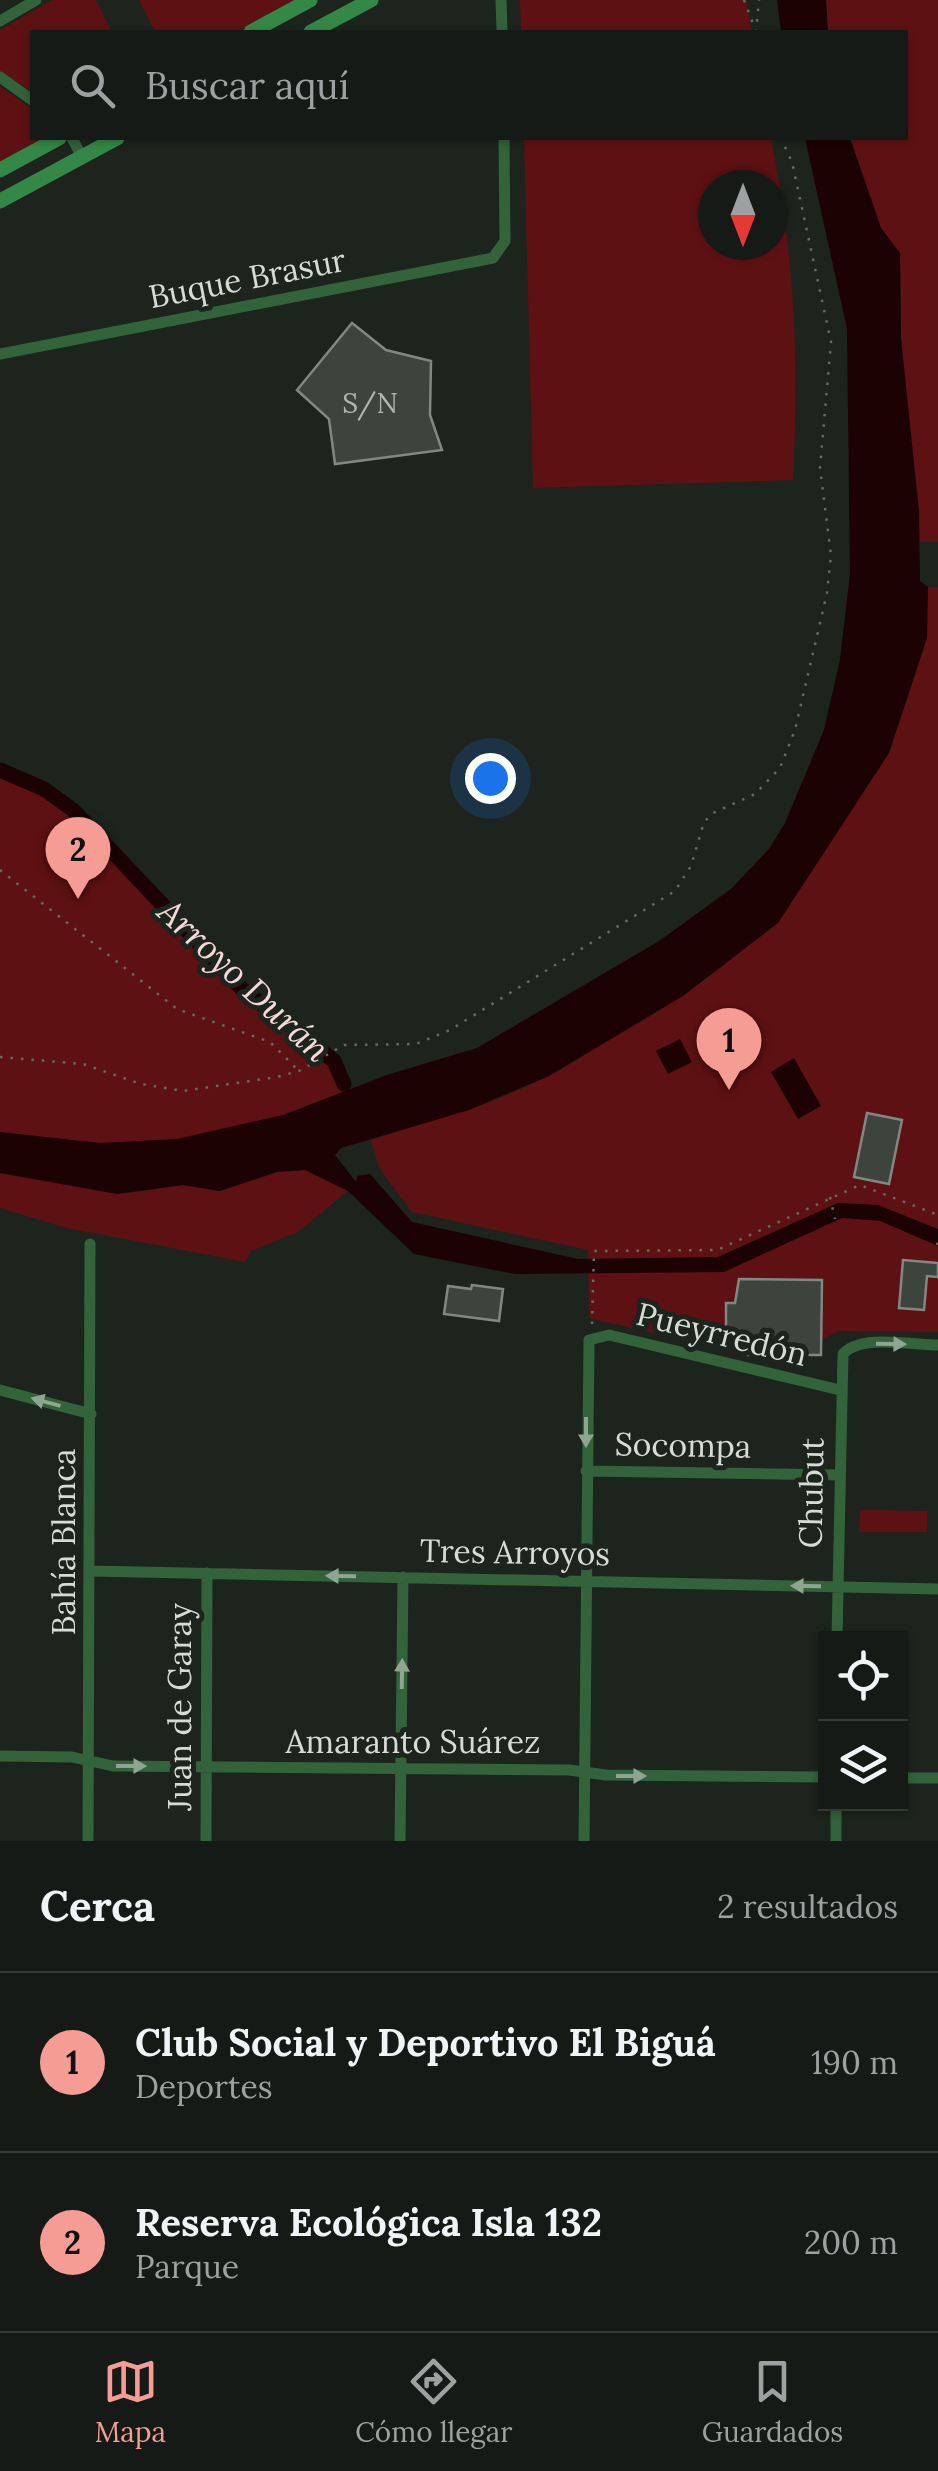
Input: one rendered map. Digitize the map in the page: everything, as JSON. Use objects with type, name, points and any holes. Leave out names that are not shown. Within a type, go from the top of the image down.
[{"type":"main road","points":[[255,30],[310,0]]},
{"type":"main road","points":[[315,30],[370,0]]},
{"type":"main road","points":[[0,170],[55,140]]},
{"type":"main road","points":[[0,201],[113,140]]},
{"type":"street","points":[[0,21],[36,0]]},
{"type":"street","points":[[501,0],[502,30]]},
{"type":"street","points":[[0,78],[30,99]]},
{"type":"street","points":[[73,140],[82,156]]},
{"type":"street","name":"Buque Brasur","points":[[0,354],[488,260],[501,252],[506,236],[504,140]]},
{"type":"street","name":"Bahía Blanca","points":[[88,1841],[90,1244]]},
{"type":"street","name":"Pueyrredón","points":[[592,1336],[609,1335],[840,1390]]},
{"type":"street","points":[[584,1841],[587,1345],[592,1336]]},
{"type":"street","name":"Pueyrredón","points":[[846,1350],[865,1344],[938,1345]]},
{"type":"street","name":"Chubut","points":[[837,1631],[840,1360],[846,1350]]},
{"type":"street","points":[[0,1390],[91,1414]]},
{"type":"street","name":"Socompa","points":[[586,1471],[839,1475]]},
{"type":"street","name":"Tres Arroyos","points":[[90,1571],[938,1589]]},
{"type":"street","name":"Juan de Garay","points":[[206,1841],[207,1573]]},
{"type":"street","points":[[400,1841],[402,1578]]},
{"type":"street","name":"Amaranto Suárez","points":[[0,1756],[113,1766],[818,1777]]},
{"type":"street","points":[[908,1778],[938,1778]]},
{"type":"street","points":[[836,1811],[836,1841]]},
{"type":"path","points":[[744,0],[746,14],[756,30]]},
{"type":"path","points":[[756,30],[759,0]]},
{"type":"path","points":[[0,1057],[82,1064],[141,1084],[184,1091],[298,1071],[336,1047],[403,1045],[437,1036],[644,912],[684,880],[698,834],[713,812],[756,794],[780,768],[795,730],[830,573],[820,468],[832,366],[828,322],[792,162],[782,140]]},
{"type":"path","points":[[0,870],[177,1009],[261,1038],[287,1056],[298,1071]]},
{"type":"path","points":[[592,1336],[594,1252],[717,1250],[852,1187],[868,1186],[938,1215]]},
{"type":"path","points":[[830,1198],[835,1219]]},
{"type":"shaded area","points":[[52,0],[96,0],[111,30],[30,30],[30,91],[0,71],[0,30]]},
{"type":"shaded area","points":[[139,0],[296,0],[241,30],[154,30]]},
{"type":"shaded area","points":[[520,0],[746,0],[752,30],[521,30]]},
{"type":"shaded area","points":[[777,0],[826,0],[828,30],[781,30]]},
{"type":"shaded area","points":[[826,0],[938,0],[938,542],[920,542],[901,338],[900,253],[881,228],[851,140],[908,140],[908,30],[828,30]]},
{"type":"shaded area","points":[[0,86],[30,108],[30,140],[44,140],[0,163]]},
{"type":"shaded area","points":[[524,140],[771,140],[776,170],[698,170],[698,260],[788,260],[788,257],[795,391],[793,480],[533,488]]},
{"type":"shaded area","points":[[805,140],[851,140],[881,228],[900,253],[901,338],[919,511],[920,581],[928,587],[927,638],[889,753],[778,923],[683,996],[549,1076],[469,1110],[341,1148],[335,1155],[356,1182],[357,1176],[370,1174],[412,1222],[578,1259],[718,1257],[838,1203],[878,1205],[938,1229],[938,1246],[880,1221],[842,1218],[724,1272],[515,1274],[414,1254],[348,1191],[305,1170],[277,1172],[220,1191],[183,1185],[117,1194],[0,1173],[0,1132],[100,1143],[177,1139],[283,1115],[387,1075],[477,1048],[659,941],[731,889],[769,849],[785,823],[824,730],[840,659],[850,574],[847,329]]},
{"type":"shaded area","points":[[928,587],[938,587],[938,1332],[838,1331],[821,1341],[821,1355],[748,1355],[589,1318],[588,1250],[412,1212],[379,1168],[371,1140],[491,1102],[549,1076],[682,996],[778,923],[889,753],[927,638]]},
{"type":"shaded area","points":[[0,770],[44,789],[73,810],[241,988],[334,1061],[344,1092],[262,1122],[175,1139],[86,1143],[0,1132]]},
{"type":"shaded area","points":[[680,1039],[692,1062],[668,1074],[656,1051]]},
{"type":"shaded area","points":[[794,1058],[821,1106],[798,1119],[771,1072]]},
{"type":"shaded area","points":[[305,1170],[348,1191],[298,1232],[251,1251],[245,1262],[67,1228],[0,1208],[0,1173],[129,1193],[183,1185],[220,1191],[278,1172]]},
{"type":"shaded area","points":[[860,1510],[927,1511],[927,1532],[859,1532]]},
{"type":"building","points":[[352,323],[386,350],[431,361],[430,415],[442,450],[335,464],[329,419],[297,390]]},
{"type":"building","points":[[867,1113],[902,1120],[889,1184],[854,1177]]},
{"type":"building","points":[[903,1260],[938,1263],[938,1277],[927,1276],[924,1310],[899,1308]]},
{"type":"building","points":[[739,1279],[822,1280],[821,1355],[748,1355],[748,1333],[726,1333],[726,1303],[735,1303]]},
{"type":"building","points":[[472,1285],[503,1289],[499,1321],[444,1314],[448,1286],[471,1289]]},
{"type":"waterway","name":"Arroyo Durán","points":[[0,770],[44,789],[73,810],[241,988],[334,1061],[344,1084]]},
{"type":"place","name":"Reserva Ecológica Isla 132","points":[[78,899]]},
{"type":"place","name":"Club Social y Deportivo El Biguá","points":[[729,1090]]}]
